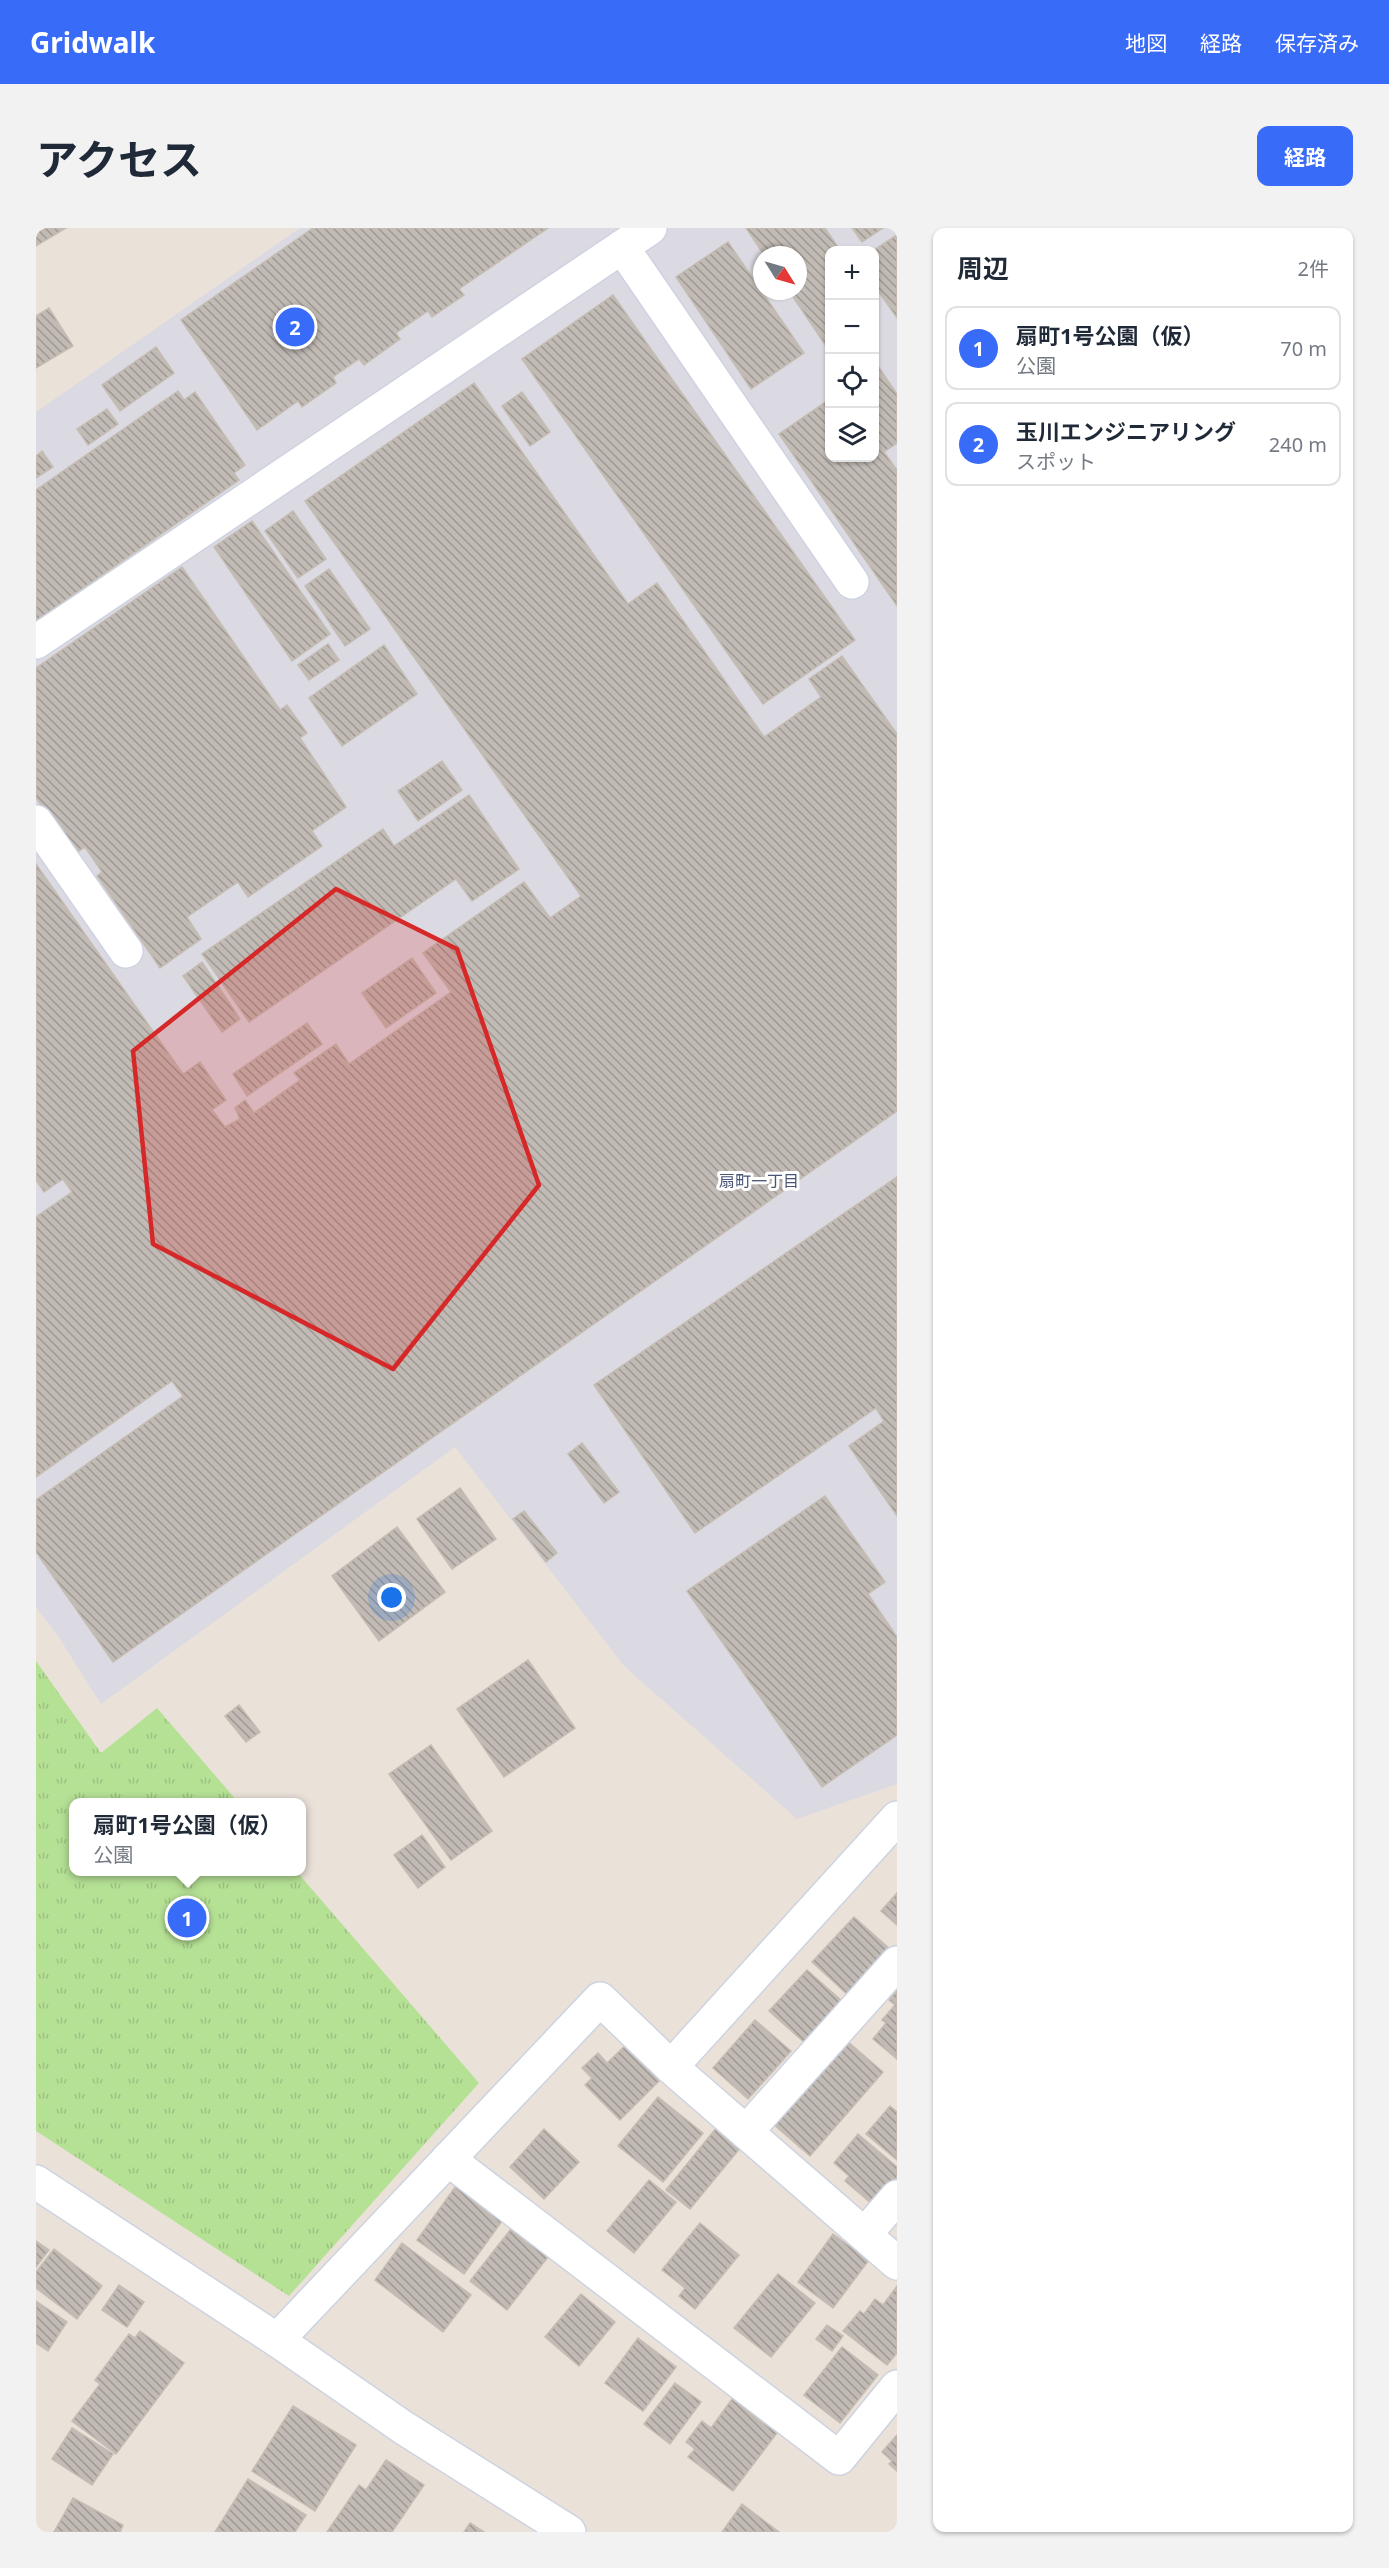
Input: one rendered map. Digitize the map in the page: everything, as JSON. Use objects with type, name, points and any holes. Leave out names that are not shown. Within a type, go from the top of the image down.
[{"type":"street","points":[[36,642],[650,228]]},
{"type":"street","points":[[622,247],[852,582]]},
{"type":"street","points":[[36,822],[126,951]]},
{"type":"street","points":[[671,2067],[897,1818]]},
{"type":"street","points":[[746,2132],[897,1963]]},
{"type":"street","points":[[277,2340],[600,1999],[671,2067],[897,2263]]},
{"type":"street","points":[[448,2159],[839,2458],[897,2387]]},
{"type":"street","points":[[36,2182],[277,2340],[404,2428],[564,2531]]},
{"type":"street","points":[[865,2234],[897,2197]]},
{"type":"highlighted area","points":[[336,889],[457,949],[539,1185],[393,1369],[153,1244],[133,1051]]},
{"type":"shaded area","points":[[300,228],[897,228],[897,1784],[797,1819],[624,1666],[455,1447],[101,1704],[60,1639],[36,1607],[36,412]]},
{"type":"green space","points":[[36,1661],[101,1753],[157,1708],[235,1798],[69,1798],[69,1876],[300,1876],[479,2083],[289,2296],[36,2131]]},
{"type":"building","points":[[36,228],[66,228],[36,246]]},
{"type":"building","points":[[313,228],[548,228],[459,289],[464,295],[432,317],[428,311],[396,333],[400,339],[364,365],[359,359],[333,377],[336,383],[302,407],[298,401],[257,430],[181,320]]},
{"type":"building","points":[[746,228],[825,228],[837,246],[825,246],[825,345],[795,300],[807,300],[807,246],[758,246]]},
{"type":"building","points":[[852,228],[883,228],[862,242]]},
{"type":"building","points":[[897,235],[897,318],[879,292],[879,247]]},
{"type":"building","points":[[728,242],[753,279],[753,300],[768,300],[804,353],[751,389],[676,277]]},
{"type":"building","points":[[613,295],[855,640],[763,704],[522,359]]},
{"type":"building","points":[[49,308],[73,346],[36,368],[36,316]]},
{"type":"building","points":[[156,347],[174,373],[120,411],[102,385]]},
{"type":"building","points":[[879,367],[897,394],[897,443],[884,452],[897,470],[897,606],[779,434],[825,402],[825,462],[879,462]]},
{"type":"building","points":[[474,383],[628,604],[657,583],[764,737],[821,697],[809,679],[842,656],[897,734],[897,1111],[113,1662],[36,1552],[36,1500],[183,1396],[172,1381],[36,1477],[36,1217],[72,1192],[63,1179],[44,1192],[36,1180],[36,864],[183,1074],[200,1062],[226,1100],[212,1110],[225,1127],[240,1119],[235,1108],[245,1100],[254,1113],[300,1080],[294,1073],[336,1044],[349,1064],[451,992],[423,953],[524,882],[550,918],[581,896],[305,501]]},
{"type":"building","points":[[178,391],[184,400],[195,392],[245,465],[234,473],[239,480],[36,621],[36,490]]},
{"type":"building","points":[[522,392],[550,432],[530,446],[502,406]]},
{"type":"building","points":[[107,409],[118,424],[88,445],[77,429]]},
{"type":"building","points":[[42,451],[53,467],[36,478],[36,456]]},
{"type":"building","points":[[293,511],[326,559],[298,578],[265,531]]},
{"type":"building","points":[[252,521],[330,634],[292,661],[214,547]]},
{"type":"building","points":[[182,567],[280,710],[287,705],[307,733],[300,738],[346,807],[312,831],[322,846],[248,897],[238,882],[187,917],[201,939],[160,968],[97,876],[102,872],[85,847],[74,854],[36,798],[36,668]]},
{"type":"building","points":[[329,569],[370,629],[345,646],[305,586]]},
{"type":"building","points":[[328,644],[339,660],[309,680],[298,665]]},
{"type":"building","points":[[384,645],[417,694],[342,746],[309,698]]},
{"type":"building","points":[[442,761],[462,790],[418,821],[398,791]]},
{"type":"building","points":[[469,795],[519,869],[472,901],[456,879],[249,1022],[202,954],[383,829],[394,846]]},
{"type":"building","points":[[412,958],[436,993],[386,1028],[362,993]]},
{"type":"building","points":[[202,962],[240,1019],[222,1032],[183,976]]},
{"type":"building","points":[[307,1023],[322,1044],[247,1096],[233,1074]]},
{"type":"building","points":[[897,1177],[897,1516],[849,1446],[884,1421],[876,1408],[695,1533],[594,1385]]},
{"type":"building","points":[[582,1443],[619,1492],[604,1503],[568,1454]]},
{"type":"building","points":[[460,1488],[496,1539],[452,1569],[417,1519]]},
{"type":"building","points":[[825,1496],[885,1582],[868,1594],[897,1637],[897,1735],[822,1787],[687,1591]]},
{"type":"building","points":[[524,1511],[557,1553],[546,1562],[513,1519]]},
{"type":"building","points":[[397,1527],[445,1592],[379,1641],[332,1576]]},
{"type":"building","points":[[528,1660],[575,1728],[504,1777],[457,1709]]},
{"type":"building","points":[[239,1705],[260,1732],[246,1742],[225,1716]]},
{"type":"building","points":[[431,1745],[492,1831],[451,1860],[389,1774]]},
{"type":"building","points":[[422,1835],[445,1867],[418,1888],[394,1855]]},
{"type":"building","points":[[897,1893],[897,1925],[881,1911]]},
{"type":"building","points":[[854,1917],[891,1950],[849,1996],[812,1962]]},
{"type":"building","points":[[807,1970],[842,2001],[805,2043],[769,2011]]},
{"type":"building","points":[[897,1990],[897,2059],[873,2039],[886,2023],[882,2020],[895,2005],[889,2000]]},
{"type":"building","points":[[755,2020],[791,2051],[748,2099],[713,2068]]},
{"type":"building","points":[[846,2040],[883,2072],[810,2156],[773,2124]]},
{"type":"building","points":[[627,2044],[661,2079],[620,2120],[585,2085],[592,2078],[582,2068],[598,2053],[607,2063]]},
{"type":"building","points":[[658,2097],[703,2133],[663,2182],[618,2146]]},
{"type":"building","points":[[890,2106],[897,2112],[897,2160],[866,2134]]},
{"type":"building","points":[[717,2127],[741,2147],[690,2209],[666,2190]]},
{"type":"building","points":[[544,2129],[579,2162],[544,2199],[510,2167]]},
{"type":"building","points":[[858,2134],[897,2167],[897,2177],[873,2205],[845,2181],[849,2176],[834,2163]]},
{"type":"building","points":[[649,2180],[676,2202],[634,2253],[607,2231]]},
{"type":"building","points":[[458,2183],[505,2217],[464,2274],[417,2240]]},
{"type":"building","points":[[700,2223],[739,2255],[695,2309],[679,2296],[685,2288],[662,2270]]},
{"type":"building","points":[[511,2229],[548,2257],[507,2310],[470,2281]]},
{"type":"building","points":[[833,2234],[869,2260],[833,2308],[798,2282]]},
{"type":"building","points":[[36,2241],[49,2250],[36,2267]]},
{"type":"building","points":[[402,2243],[471,2295],[443,2332],[375,2280]]},
{"type":"building","points":[[54,2249],[102,2286],[77,2319],[36,2288],[36,2272]]},
{"type":"building","points":[[778,2274],[815,2303],[771,2357],[734,2328]]},
{"type":"building","points":[[119,2285],[144,2302],[127,2327],[102,2310]]},
{"type":"building","points":[[897,2286],[897,2353],[887,2365],[843,2331],[860,2311],[864,2314],[875,2299],[883,2305]]},
{"type":"building","points":[[581,2294],[615,2322],[579,2366],[545,2337]]},
{"type":"building","points":[[36,2301],[67,2322],[48,2351],[36,2343]]},
{"type":"building","points":[[827,2325],[843,2336],[832,2351],[816,2339]]},
{"type":"building","points":[[140,2331],[184,2363],[116,2454],[72,2421],[100,2384],[95,2380],[129,2334],[135,2338]]},
{"type":"building","points":[[638,2338],[676,2367],[643,2411],[605,2383]]},
{"type":"building","points":[[842,2347],[878,2375],[840,2423],[804,2395]]},
{"type":"building","points":[[675,2383],[701,2402],[670,2444],[644,2424]]},
{"type":"building","points":[[732,2399],[777,2433],[733,2491],[688,2457],[695,2449],[686,2442],[702,2421],[711,2428]]},
{"type":"building","points":[[293,2406],[356,2445],[315,2511],[252,2471]]},
{"type":"building","points":[[72,2428],[113,2454],[92,2485],[52,2459]]},
{"type":"building","points":[[897,2435],[897,2471],[889,2464],[892,2461],[882,2452]]},
{"type":"building","points":[[386,2460],[424,2485],[392,2532],[327,2532],[359,2485],[366,2490]]},
{"type":"building","points":[[248,2479],[306,2515],[295,2532],[215,2532]]},
{"type":"building","points":[[73,2498],[123,2525],[120,2532],[54,2532]]},
{"type":"building","points":[[742,2504],[779,2532],[722,2532]]},
{"type":"building","points":[[470,2523],[484,2532],[464,2532]]},
{"type":"place","name":"玉川エンジニアリング","points":[[295,327]]},
{"type":"place","name":"扇町1号公園（仮）","points":[[187,1918]]},
{"type":"district","name":"扇町一丁目","points":[[759,1181]]}]
